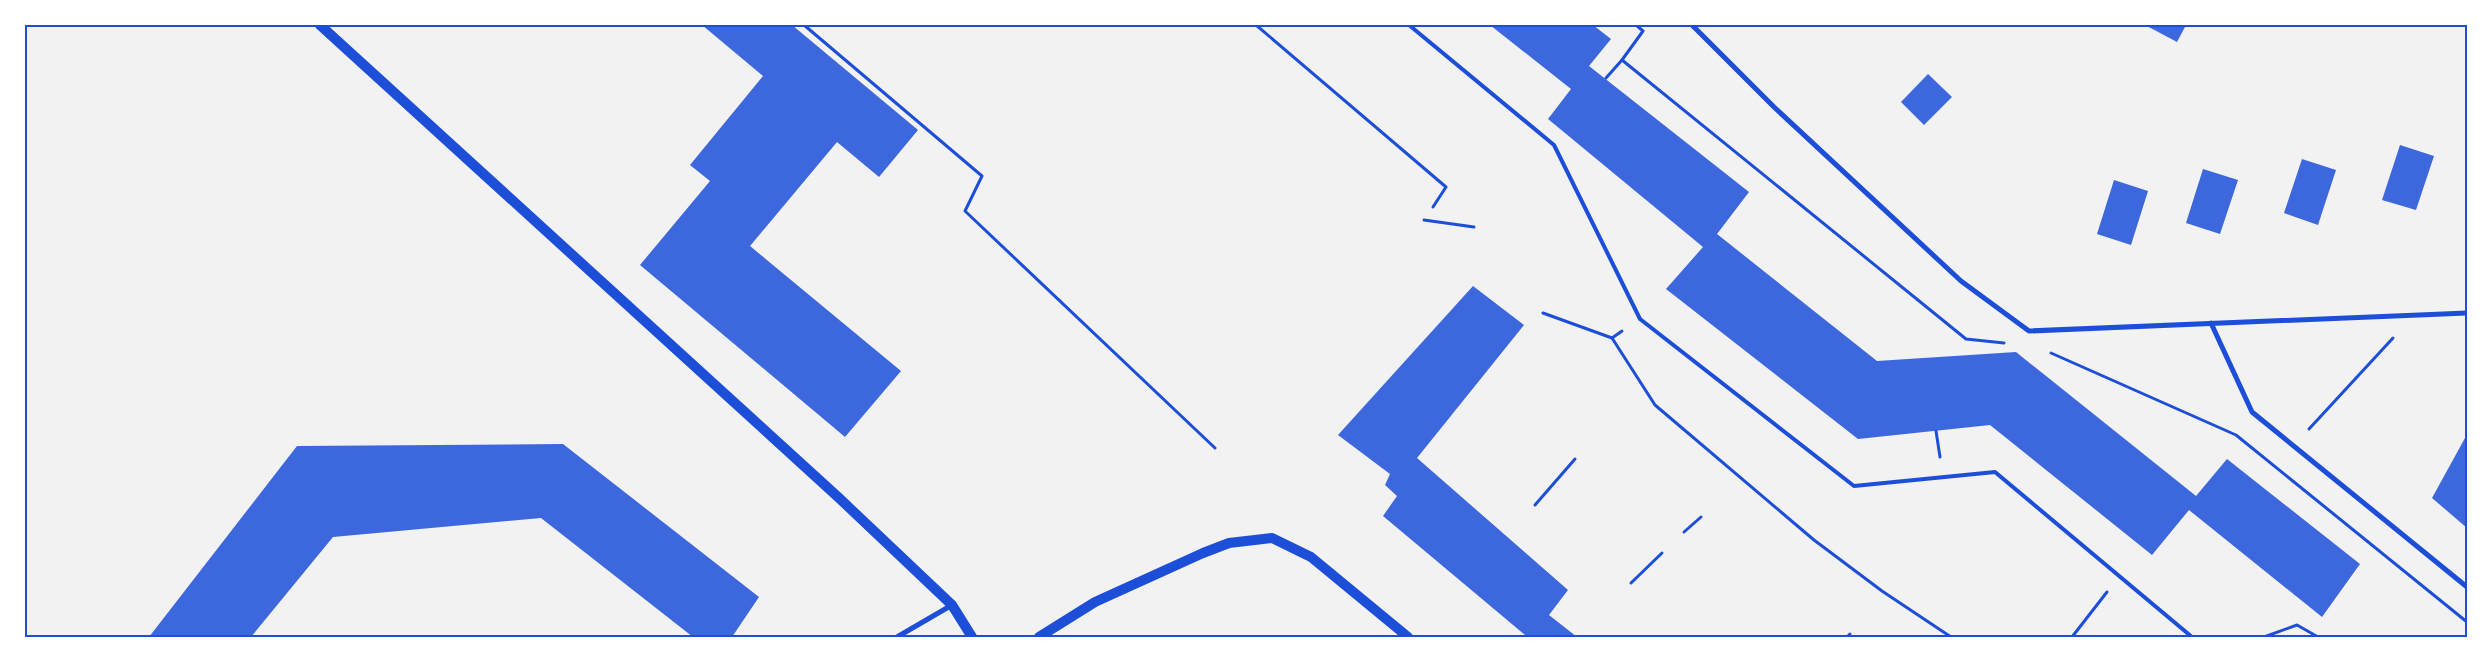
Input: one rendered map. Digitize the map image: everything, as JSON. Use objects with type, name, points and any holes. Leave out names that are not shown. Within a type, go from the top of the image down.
[{"type":"main road","points":[[320,25],[838,497],[952,605],[972,637]]},
{"type":"main road","points":[[1039,637],[1095,602],[1204,552],[1229,543],[1272,538],[1311,557],[1408,637]]},
{"type":"street","points":[[1692,25],[1774,106],[1961,281],[2029,331],[2467,313]]},
{"type":"street","points":[[2212,323],[2252,412],[2467,586]]},
{"type":"street","points":[[897,637],[952,605]]},
{"type":"lane","points":[[1408,25],[1554,145],[1640,319],[1846,480],[1854,486],[1995,472],[2192,637]]},
{"type":"path","points":[[804,25],[982,176],[965,211],[1215,448]]},
{"type":"path","points":[[1256,25],[1446,187],[1432,207]]},
{"type":"path","points":[[1606,78],[1622,60]]},
{"type":"path","points":[[1424,220],[1474,227]]},
{"type":"path","points":[[1544,313],[1612,338],[1655,405],[1814,540],[1882,591],[1951,637]]},
{"type":"path","points":[[2274,466],[2413,316]]},
{"type":"path","points":[[1535,506],[1575,459]]},
{"type":"path","points":[[1684,532],[1701,517]]},
{"type":"path","points":[[1631,584],[1662,553]]},
{"type":"path","points":[[2072,637],[2119,576]]},
{"type":"path","points":[[2264,637],[2297,625],[2318,637]]},
{"type":"building","points":[[702,25],[792,25],[918,130],[879,177],[837,142],[750,246],[901,371],[845,437],[640,265],[710,181],[690,165],[763,76]]},
{"type":"building","points":[[1490,25],[1593,25],[1611,39],[1589,66],[1749,192],[1717,234],[1877,361],[2016,352],[2196,496],[2227,459],[2360,564],[2322,617],[2189,510],[2152,555],[1990,425],[1858,439],[1666,289],[1703,247],[1548,119],[1571,89]]},
{"type":"building","points":[[2145,25],[2186,25],[2177,42]]},
{"type":"building","points":[[1928,74],[1952,97],[1924,125],[1901,102]]},
{"type":"building","points":[[2400,145],[2434,156],[2416,210],[2382,200]]},
{"type":"building","points":[[2302,159],[2336,170],[2318,225],[2284,213]]},
{"type":"building","points":[[2203,169],[2238,180],[2220,234],[2186,223]]},
{"type":"building","points":[[2114,180],[2148,191],[2131,245],[2097,234]]},
{"type":"building","points":[[1473,286],[1524,325],[1417,458],[1568,590],[1549,615],[1577,637],[1524,637],[1525,635],[1383,516],[1397,496],[1385,485],[1390,474],[1338,435]]},
{"type":"building","points":[[2465,438],[2467,440],[2467,528],[2432,498]]},
{"type":"building","points":[[563,444],[759,597],[732,637],[693,637],[541,518],[333,537],[251,637],[149,637],[297,446]]}]
